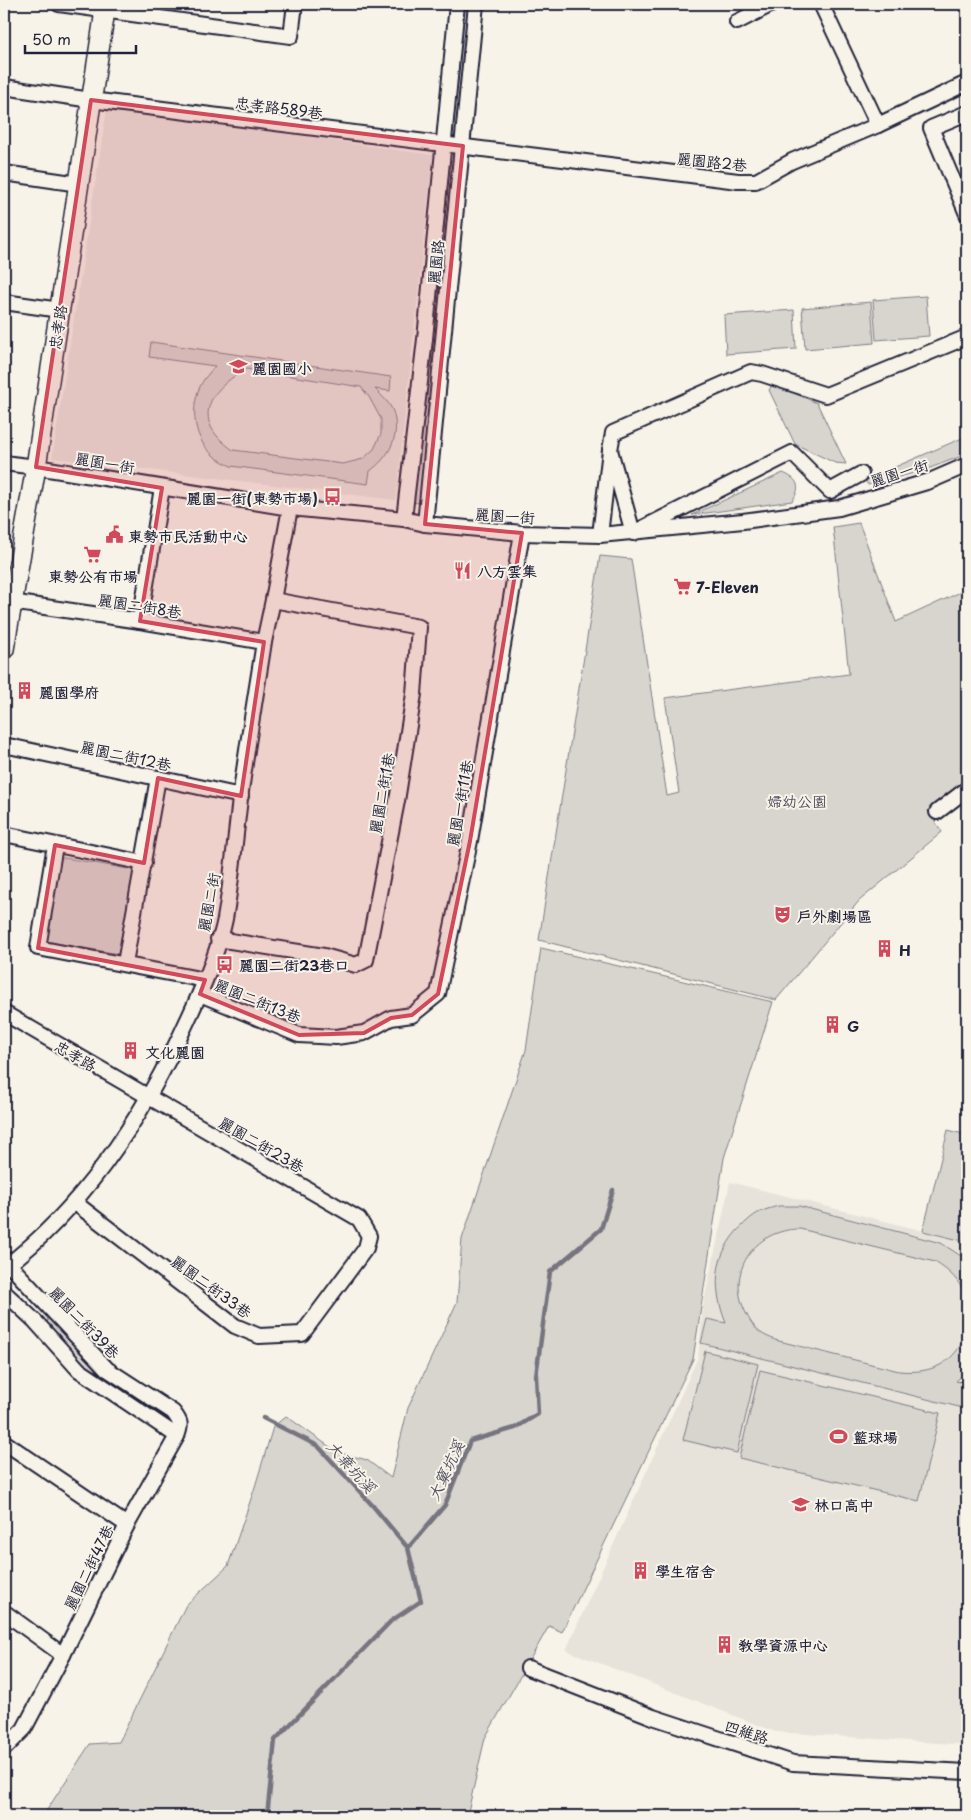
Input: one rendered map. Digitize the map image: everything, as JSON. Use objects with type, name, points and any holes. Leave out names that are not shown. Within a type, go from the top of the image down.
[{"type":"street","points":[[59,4],[105,7],[291,36],[295,4]]},
{"type":"street","name":"麗園路","points":[[404,519],[425,339],[456,4]]},
{"type":"street","name":"麗園路","points":[[425,524],[476,4]]},
{"type":"street","points":[[737,22],[772,4]]},
{"type":"street","points":[[821,4],[878,125]]},
{"type":"street","name":"忠孝路","points":[[4,649],[7,602],[36,467],[105,7]]},
{"type":"street","name":"麗園路2巷","points":[[463,146],[738,182],[756,181],[792,161],[878,125],[967,83]]},
{"type":"street","name":"忠孝路589巷","points":[[4,87],[91,100],[463,146]]},
{"type":"street","points":[[966,209],[931,128],[967,113]]},
{"type":"street","points":[[4,174],[78,184]]},
{"type":"street","points":[[4,302],[60,310]]},
{"type":"street","points":[[600,536],[613,433],[751,372],[826,395],[967,337]]},
{"type":"street","points":[[610,450],[634,533],[792,453],[830,491],[861,474]]},
{"type":"street","name":"麗園一街","points":[[4,463],[290,508],[522,533],[600,536],[743,521],[839,508],[930,481],[967,465]]},
{"type":"street","points":[[140,621],[162,488]]},
{"type":"street","name":"麗園二街","points":[[5,1264],[74,1202],[93,1179],[149,1097],[200,994],[224,920],[264,642],[290,508]]},
{"type":"street","name":"麗園一街11巷","points":[[364,1033],[391,1018],[412,1015],[438,994],[470,841],[522,533]]},
{"type":"street","name":"麗園二街1巷","points":[[218,939],[324,956],[356,964],[366,960],[414,694],[418,627],[273,600]]},
{"type":"street","name":"麗園二街8巷","points":[[7,602],[140,621],[264,642]]},
{"type":"street","name":"麗園二街12巷","points":[[4,745],[241,796]]},
{"type":"street","points":[[125,963],[158,778]]},
{"type":"street","points":[[937,812],[967,789]]},
{"type":"street","points":[[4,834],[144,863]]},
{"type":"street","points":[[55,845],[38,948],[125,963],[205,980]]},
{"type":"street","name":"麗園二街13巷","points":[[200,994],[298,1035],[336,1037],[364,1033]]},
{"type":"street","name":"忠孝路","points":[[4,1013],[149,1097]]},
{"type":"street","name":"麗園二街23巷","points":[[149,1097],[358,1219]]},
{"type":"street","name":"麗園二街33巷","points":[[74,1202],[235,1326],[259,1336],[302,1334],[366,1248],[369,1236],[358,1219]]},
{"type":"street","name":"麗園二街39巷","points":[[5,1264],[107,1369],[173,1412],[180,1420],[181,1426],[177,1436]]},
{"type":"street","points":[[4,1292],[35,1321],[79,1370],[177,1436],[126,1525]]},
{"type":"street","points":[[35,1321],[49,1308]]},
{"type":"street","name":"麗園二街47巷","points":[[4,1442],[126,1525],[63,1655],[24,1729],[4,1749]]},
{"type":"street","points":[[4,1612],[63,1655]]},
{"type":"street","name":"四維路","points":[[528,1668],[653,1716],[793,1764],[967,1772]]},
{"type":"highlighted area","points":[[91,100],[463,146],[425,524],[522,533],[470,841],[438,994],[412,1015],[391,1018],[364,1033],[299,1035],[200,994],[205,980],[38,948],[55,845],[144,863],[158,778],[241,796],[264,642],[140,621],[162,488],[36,467]]},
{"type":"shaded area","name":"麗園國小","points":[[107,108],[433,155],[396,500],[52,458]]},
{"type":"shaded area","name":"林口高中","points":[[730,1182],[967,1242],[967,1745],[776,1732],[566,1650],[698,1357],[703,1306]]},
{"type":"green space","points":[[463,4],[470,4],[458,136],[454,138],[451,135]]},
{"type":"green space","points":[[449,158],[454,163],[443,275],[439,292],[435,293]]},
{"type":"green space","points":[[926,296],[929,336],[876,340],[873,300]]},
{"type":"green space","points":[[871,302],[874,343],[805,349],[802,308]]},
{"type":"green space","points":[[794,310],[796,349],[726,354],[724,315]]},
{"type":"green space","points":[[436,313],[438,320],[419,503],[411,502],[431,318]]},
{"type":"green space","points":[[151,342],[391,377],[390,391],[375,389],[393,411],[395,423],[394,439],[387,454],[370,471],[368,484],[231,466],[206,448],[197,429],[195,418],[196,397],[205,378],[215,366],[149,357]],"holes":[[[246,369],[361,387],[381,419],[381,434],[374,449],[363,459],[343,464],[233,450],[215,434],[208,417],[212,400],[217,392],[230,379]]]},
{"type":"green space","points":[[781,384],[796,394],[817,403],[846,464],[835,463],[795,444],[769,390],[772,385]]},
{"type":"green space","points":[[967,436],[967,454],[922,471],[868,485],[865,480]]},
{"type":"green space","points":[[783,473],[792,478],[797,484],[797,492],[792,501],[692,515]]},
{"type":"green space","name":"婦幼公園","points":[[859,523],[896,622],[967,589],[967,779],[928,811],[942,832],[859,901],[776,1000],[539,940],[600,556],[631,559],[667,796],[679,793],[665,698],[849,674],[833,527]]},
{"type":"green space","points":[[59,857],[134,870],[119,954],[44,941]]},
{"type":"green space","points":[[541,948],[773,1002],[724,1158],[693,1359],[562,1632],[549,1626],[485,1738],[467,1816],[43,1816],[90,1744],[119,1742],[186,1605],[228,1566],[273,1427],[286,1416],[337,1452],[367,1460],[391,1478],[408,1408],[457,1302],[462,1239],[526,1050]]},
{"type":"green space","points":[[948,1130],[967,1135],[967,1242],[923,1231]]},
{"type":"green space","points":[[778,1206],[799,1206],[941,1243],[967,1260],[967,1300],[955,1278],[935,1262],[800,1229],[784,1231],[769,1237],[757,1245],[748,1256],[742,1269],[739,1284],[741,1299],[747,1315],[755,1327],[764,1335],[775,1340],[899,1371],[922,1371],[941,1364],[956,1351],[967,1330],[967,1371],[956,1381],[967,1384],[967,1409],[701,1343],[707,1319],[726,1323],[717,1287],[719,1264],[728,1242],[753,1216]]},
{"type":"green space","points":[[48,1318],[54,1321],[86,1359],[167,1414],[173,1422],[165,1421],[81,1364],[47,1325]]},
{"type":"green space","points":[[705,1351],[758,1364],[737,1453],[683,1440]]},
{"type":"green space","name":"籃球場","points":[[760,1370],[940,1413],[919,1501],[739,1458]]},
{"type":"waterway","name":"大窠坑溪","points":[[267,1816],[275,1740],[391,1621],[421,1601],[408,1548],[445,1505],[470,1441],[515,1428],[538,1414],[536,1376],[550,1272],[601,1229],[613,1190]]},
{"type":"waterway","name":"大棄坑溪","points":[[263,1418],[318,1446],[373,1506],[408,1548]]},
{"type":"place","name":"麗園國小","points":[[238,367]]},
{"type":"place","name":"麗園一街(東勢市場)","points":[[332,497]]},
{"type":"place","name":"東勢市民活動中心","points":[[114,535]]},
{"type":"place","name":"東勢公有市場","points":[[93,554]]},
{"type":"place","name":"八方雲集","points":[[463,570]]},
{"type":"place","name":"7-Eleven","points":[[682,586]]},
{"type":"place","name":"麗園學府","points":[[25,691]]},
{"type":"place","name":"戶外劇場區","points":[[783,915]]},
{"type":"place","name":"H","points":[[885,949]]},
{"type":"place","name":"麗園二街23巷口","points":[[225,964]]},
{"type":"place","name":"G","points":[[833,1025]]},
{"type":"place","name":"文化麗園","points":[[131,1051]]},
{"type":"place","name":"籃球場","points":[[839,1436]]},
{"type":"place","name":"林口高中","points":[[800,1504]]},
{"type":"place","name":"學生宿舍","points":[[641,1570]]},
{"type":"place","name":"教學資源中心","points":[[724,1644]]}]
